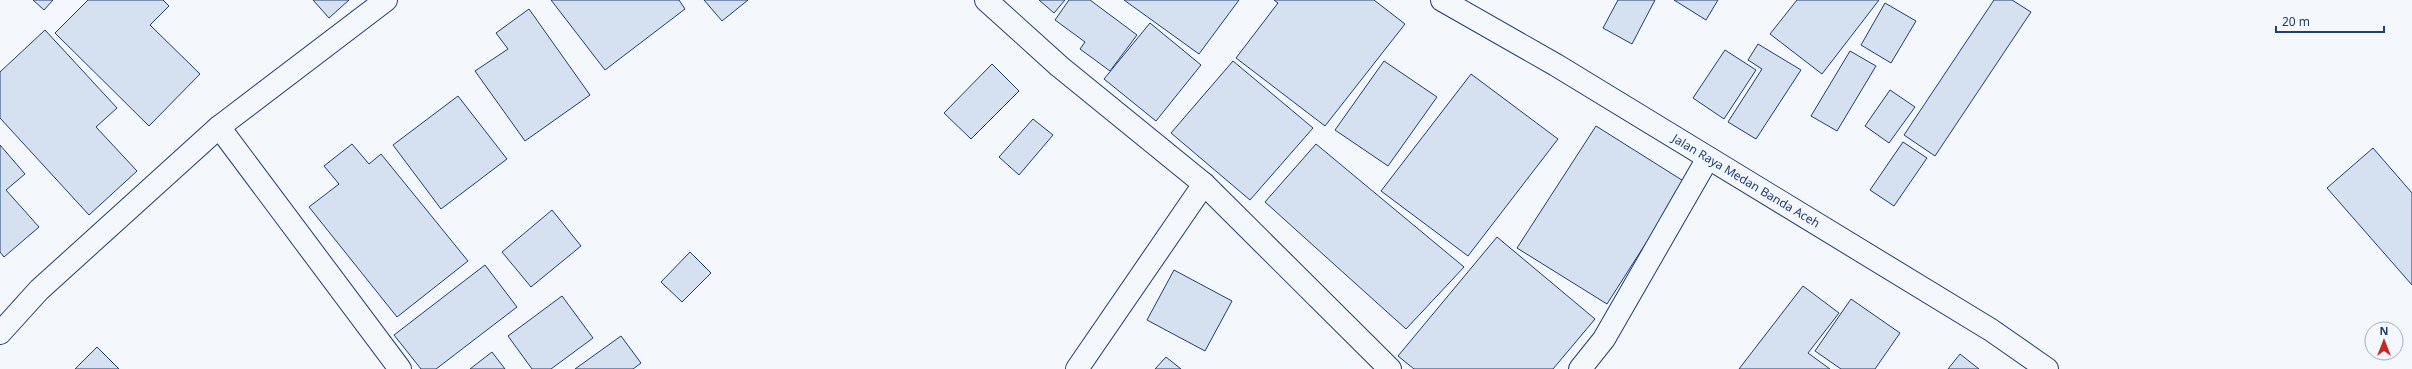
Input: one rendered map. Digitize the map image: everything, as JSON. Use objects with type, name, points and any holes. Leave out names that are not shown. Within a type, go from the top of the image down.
[{"type":"main road","points":[[0,333],[38,290],[219,127],[386,0]]},
{"type":"main road","points":[[986,0],[1059,66],[1204,184],[1390,369]]},
{"type":"main road","name":"Jalan Raya Medan Banda Aceh","points":[[1442,0],[1556,66],[1991,330],[2047,369]]},
{"type":"main road","points":[[219,127],[400,369]]},
{"type":"main road","points":[[1580,369],[1604,340],[1708,158]]},
{"type":"main road","points":[[1077,369],[1204,184]]},
{"type":"building","points":[[33,0],[53,0],[44,10]]},
{"type":"building","points":[[88,0],[163,0],[169,6],[150,25],[200,74],[149,126],[55,33]]},
{"type":"building","points":[[313,0],[349,0],[329,18]]},
{"type":"building","points":[[551,0],[679,0],[685,9],[605,70]]},
{"type":"building","points":[[704,0],[748,0],[722,21]]},
{"type":"building","points":[[1039,0],[1065,0],[1054,13]]},
{"type":"building","points":[[1069,0],[1090,0],[1137,35],[1110,71],[1080,49],[1085,42],[1055,20]]},
{"type":"building","points":[[1124,0],[1239,0],[1199,54]]},
{"type":"building","points":[[1274,0],[1374,0],[1405,24],[1325,126],[1236,58],[1278,3]]},
{"type":"building","points":[[1618,0],[1655,0],[1632,44],[1603,28]]},
{"type":"building","points":[[1674,0],[1718,0],[1706,20]]},
{"type":"building","points":[[1797,0],[1879,0],[1822,74],[1770,34]]},
{"type":"building","points":[[1994,0],[2012,0],[2031,12],[1935,156],[1904,135]]},
{"type":"building","points":[[1885,3],[1916,21],[1891,63],[1861,45]]},
{"type":"building","points":[[529,9],[590,95],[525,141],[475,71],[508,49],[496,33]]},
{"type":"building","points":[[1150,23],[1201,65],[1156,121],[1104,79]]},
{"type":"building","points":[[45,30],[117,108],[96,127],[137,171],[89,215],[0,118],[0,72]]},
{"type":"building","points":[[1758,44],[1801,70],[1756,139],[1728,122],[1762,69],[1748,60]]},
{"type":"building","points":[[1725,50],[1756,70],[1724,119],[1693,98]]},
{"type":"building","points":[[1850,51],[1876,66],[1837,131],[1811,116]]},
{"type":"building","points":[[1233,61],[1313,128],[1250,200],[1171,133]]},
{"type":"building","points":[[1384,61],[1437,97],[1388,166],[1335,130]]},
{"type":"building","points":[[992,64],[1019,91],[971,139],[944,113]]},
{"type":"building","points":[[1471,74],[1558,139],[1468,256],[1381,191]]},
{"type":"building","points":[[1890,90],[1915,107],[1889,143],[1865,126]]},
{"type":"building","points":[[458,96],[507,159],[441,209],[393,145]]},
{"type":"building","points":[[1033,119],[1053,135],[1019,175],[999,157]]},
{"type":"building","points":[[1596,126],[1685,182],[1607,304],[1517,248]]},
{"type":"building","points":[[1903,142],[1927,158],[1894,206],[1870,190]]},
{"type":"building","points":[[352,144],[369,164],[381,154],[468,261],[397,317],[309,207],[339,184],[324,166]]},
{"type":"building","points":[[1316,144],[1464,267],[1406,329],[1265,202]]},
{"type":"building","points":[[0,145],[25,174],[6,190],[39,227],[4,257],[0,252]]},
{"type":"building","points":[[2373,148],[2412,193],[2412,285],[2327,188]]},
{"type":"building","points":[[552,210],[581,246],[531,287],[502,252]]},
{"type":"building","points":[[1497,237],[1595,319],[1553,369],[1414,369],[1398,356]]},
{"type":"building","points":[[690,252],[711,273],[682,302],[661,282]]},
{"type":"building","points":[[485,265],[517,307],[436,369],[421,369],[394,335]]},
{"type":"building","points":[[1174,270],[1232,301],[1205,351],[1147,320]]},
{"type":"building","points":[[1803,286],[1839,313],[1808,353],[1830,369],[1739,369]]},
{"type":"building","points":[[562,296],[593,338],[551,369],[532,369],[508,336]]},
{"type":"building","points":[[1851,299],[1900,333],[1875,369],[1841,369],[1815,351]]},
{"type":"building","points":[[621,336],[641,363],[633,369],[575,369]]},
{"type":"building","points":[[97,347],[119,369],[75,369]]},
{"type":"building","points":[[492,352],[505,369],[470,369]]},
{"type":"building","points":[[1960,354],[1979,369],[1948,369]]},
{"type":"building","points":[[1166,357],[1181,369],[1155,369]]}]
